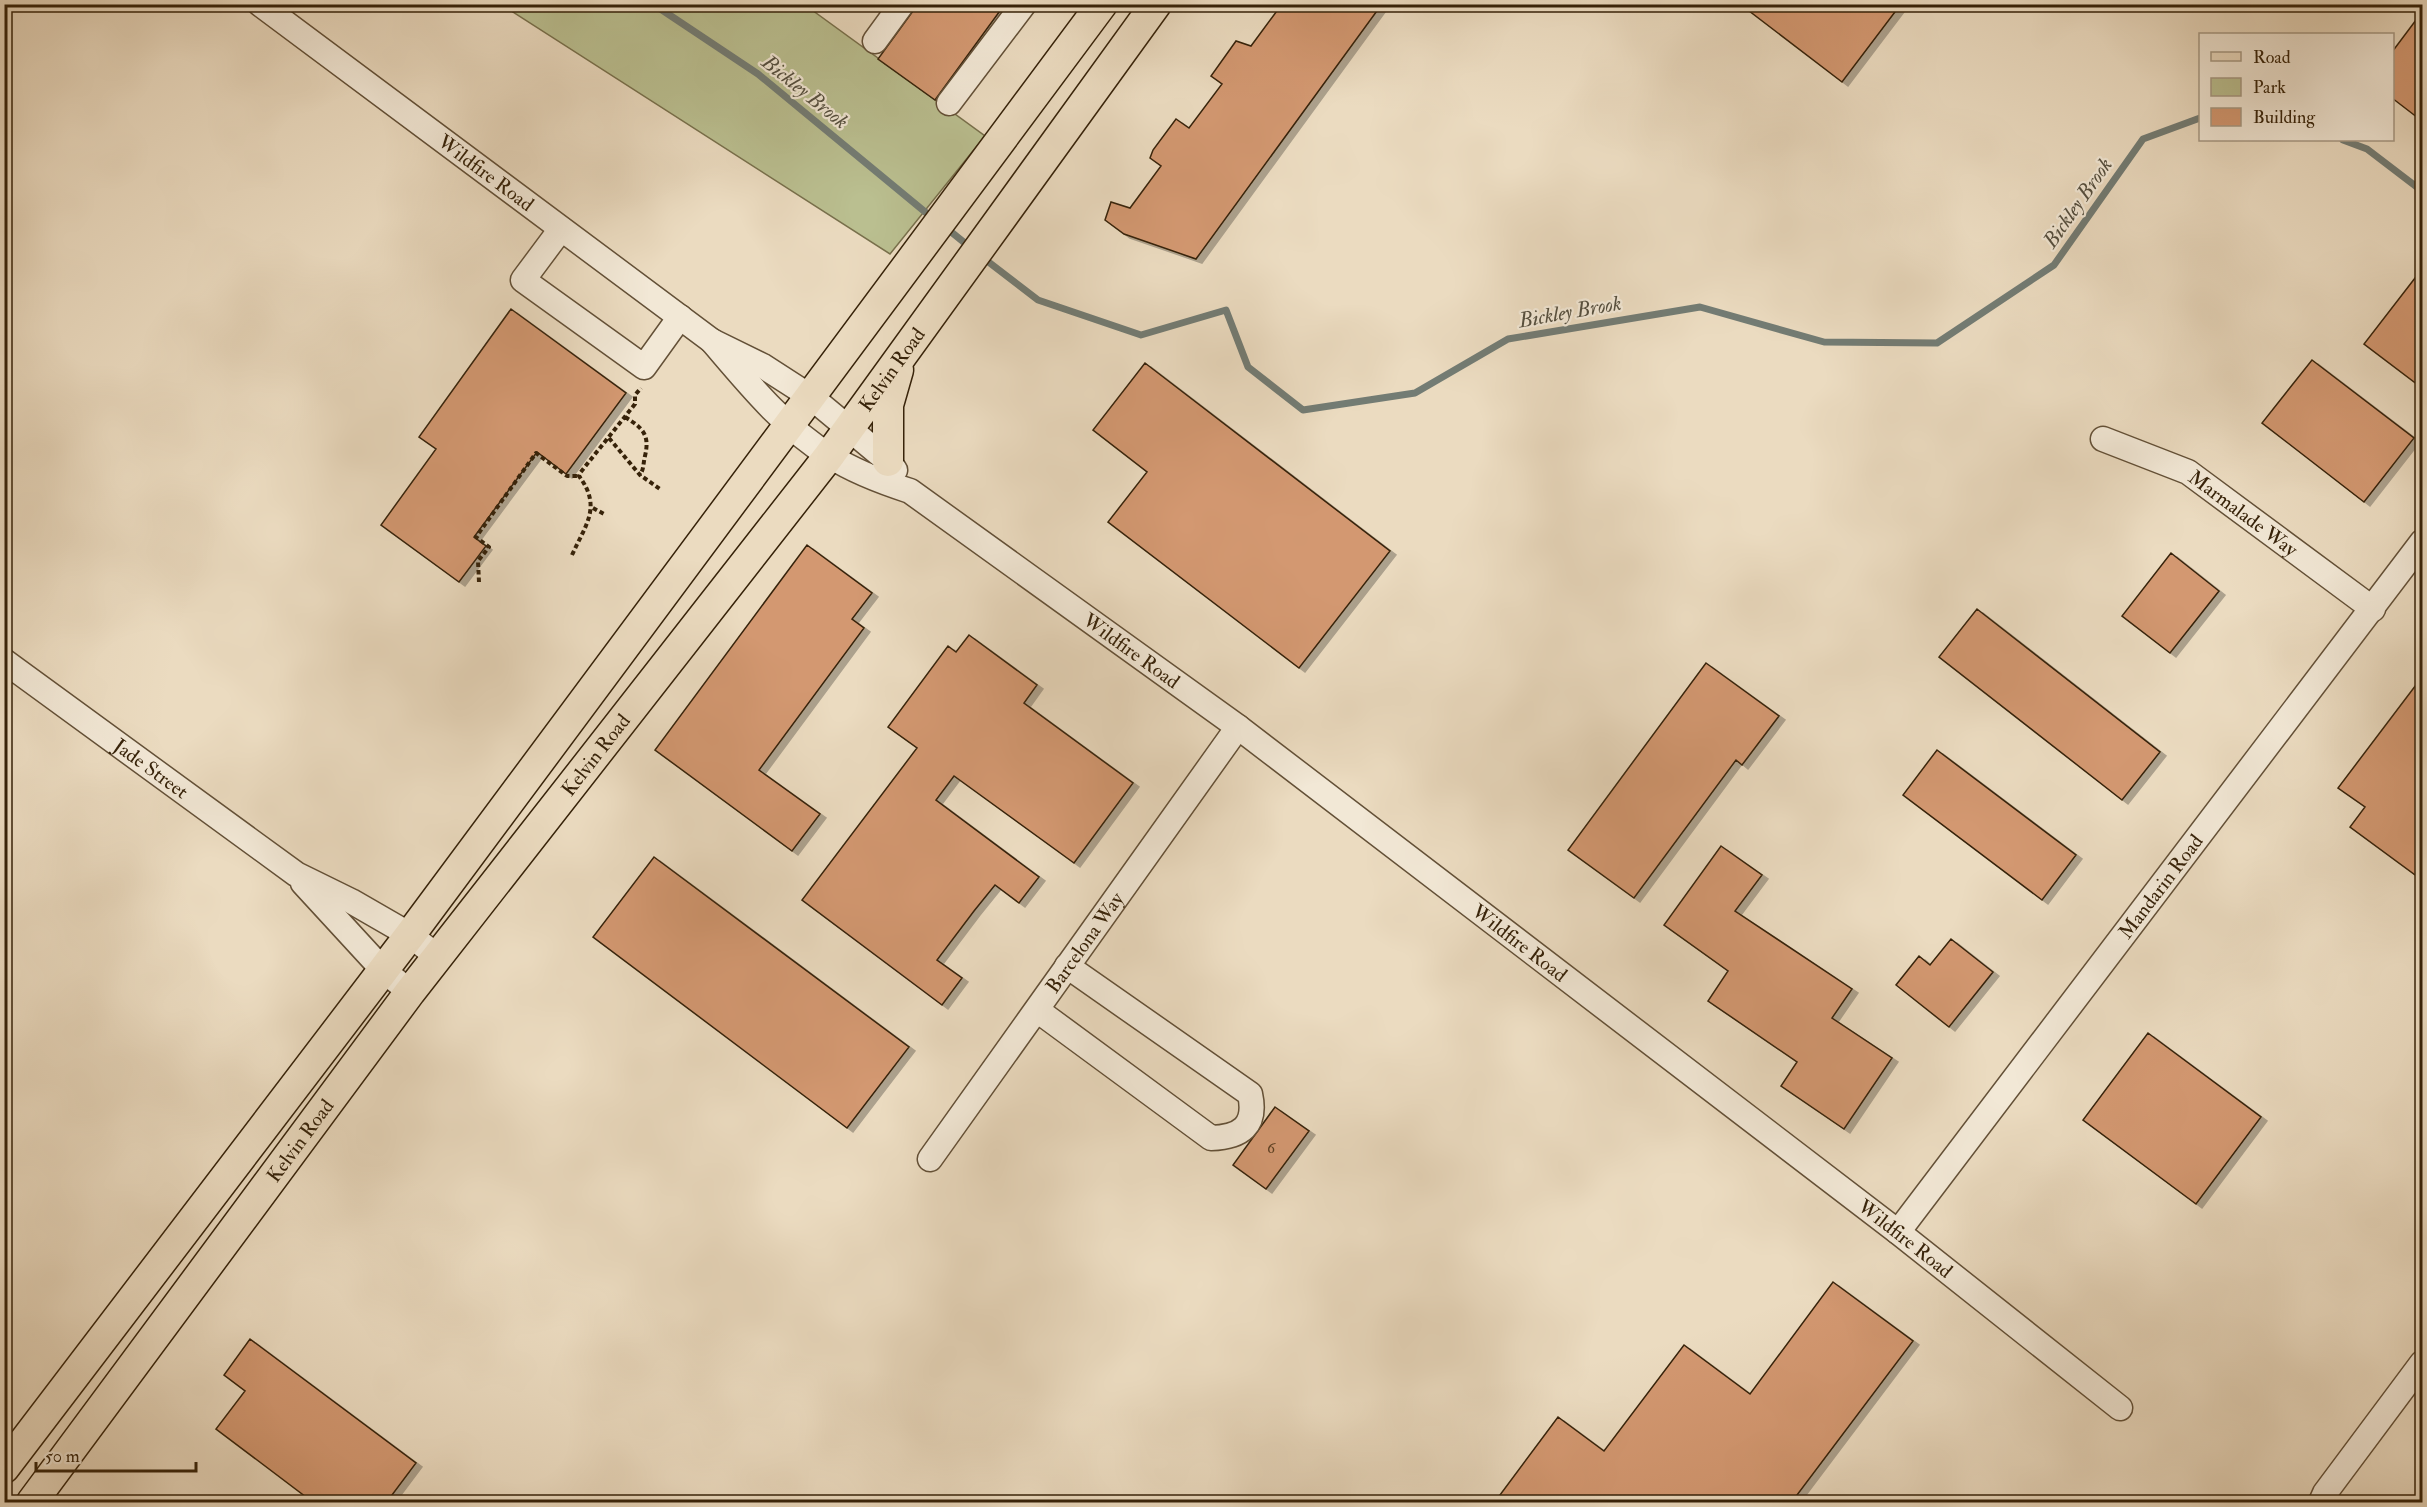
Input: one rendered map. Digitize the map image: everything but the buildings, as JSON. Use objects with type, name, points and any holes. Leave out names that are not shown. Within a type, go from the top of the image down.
[{"type":"main road","name":"Kelvin Road","points":[[4,1468],[410,935],[1102,4]]},
{"type":"main road","name":"Kelvin Road","points":[[32,1503],[410,992],[829,456],[1156,4]]},
{"type":"main road","points":[[888,461],[888,405],[902,356]]},
{"type":"main road","points":[[230,1171],[262,1149],[274,1147],[289,1155]]},
{"type":"street","name":"Wildfire Road","points":[[260,4],[712,341],[790,425],[829,456],[869,477],[910,491],[1238,727],[1898,1232],[2120,1408]]},
{"type":"street","points":[[949,103],[1024,4]]},
{"type":"street","points":[[875,41],[900,5]]},
{"type":"street","points":[[561,229],[523,280],[644,367],[680,317]]},
{"type":"street","name":"Wildfire Road","points":[[712,341],[763,366],[811,397],[888,461],[910,491]]},
{"type":"street","name":"Marmalade Way","points":[[2103,439],[2188,472],[2373,609]]},
{"type":"street","name":"Mandarin Road","points":[[1898,1232],[2422,542]]},
{"type":"street","name":"Jade Street","points":[[4,661],[296,874],[351,901],[410,935],[438,957]]},
{"type":"street","name":"Barcelona Way","points":[[930,1160],[1238,727]]},
{"type":"street","name":"Jade Street","points":[[296,874],[383,970],[410,992]]},
{"type":"street","points":[[1037,1010],[1211,1137],[1231,1137],[1247,1126],[1253,1109],[1250,1094],[1067,966]]},
{"type":"street","points":[[2321,1503],[2325,1493],[2422,1362]]},
{"type":"path","points":[[579,477],[635,404],[635,395],[645,382],[644,367]]},
{"type":"path","points":[[625,417],[640,425],[648,440],[644,466],[640,475]]},
{"type":"path","points":[[609,438],[640,475],[660,489]]},
{"type":"path","points":[[479,582],[478,561],[489,547],[476,537],[537,453],[567,476],[579,477],[590,492],[592,508],[572,555]]},
{"type":"path","points":[[592,508],[604,514]]},
{"type":"green space","points":[[502,5],[805,5],[985,136],[890,254]]},
{"type":"waterway","name":"Bickley Brook","points":[[653,4],[758,74],[930,216]]},
{"type":"waterway","name":"Bickley Brook","points":[[982,257],[1038,300],[1141,335],[1226,310],[1248,367],[1303,410],[1415,393],[1508,339],[1700,307],[1824,342],[1937,343],[2054,265],[2143,139],[2199,118]]},
{"type":"waterway","name":"Bickley Brook","points":[[2346,141],[2367,149],[2422,191]]},
{"type":"waterway","name":"Bickley Brook","points":[[950,231],[971,248]]}]
